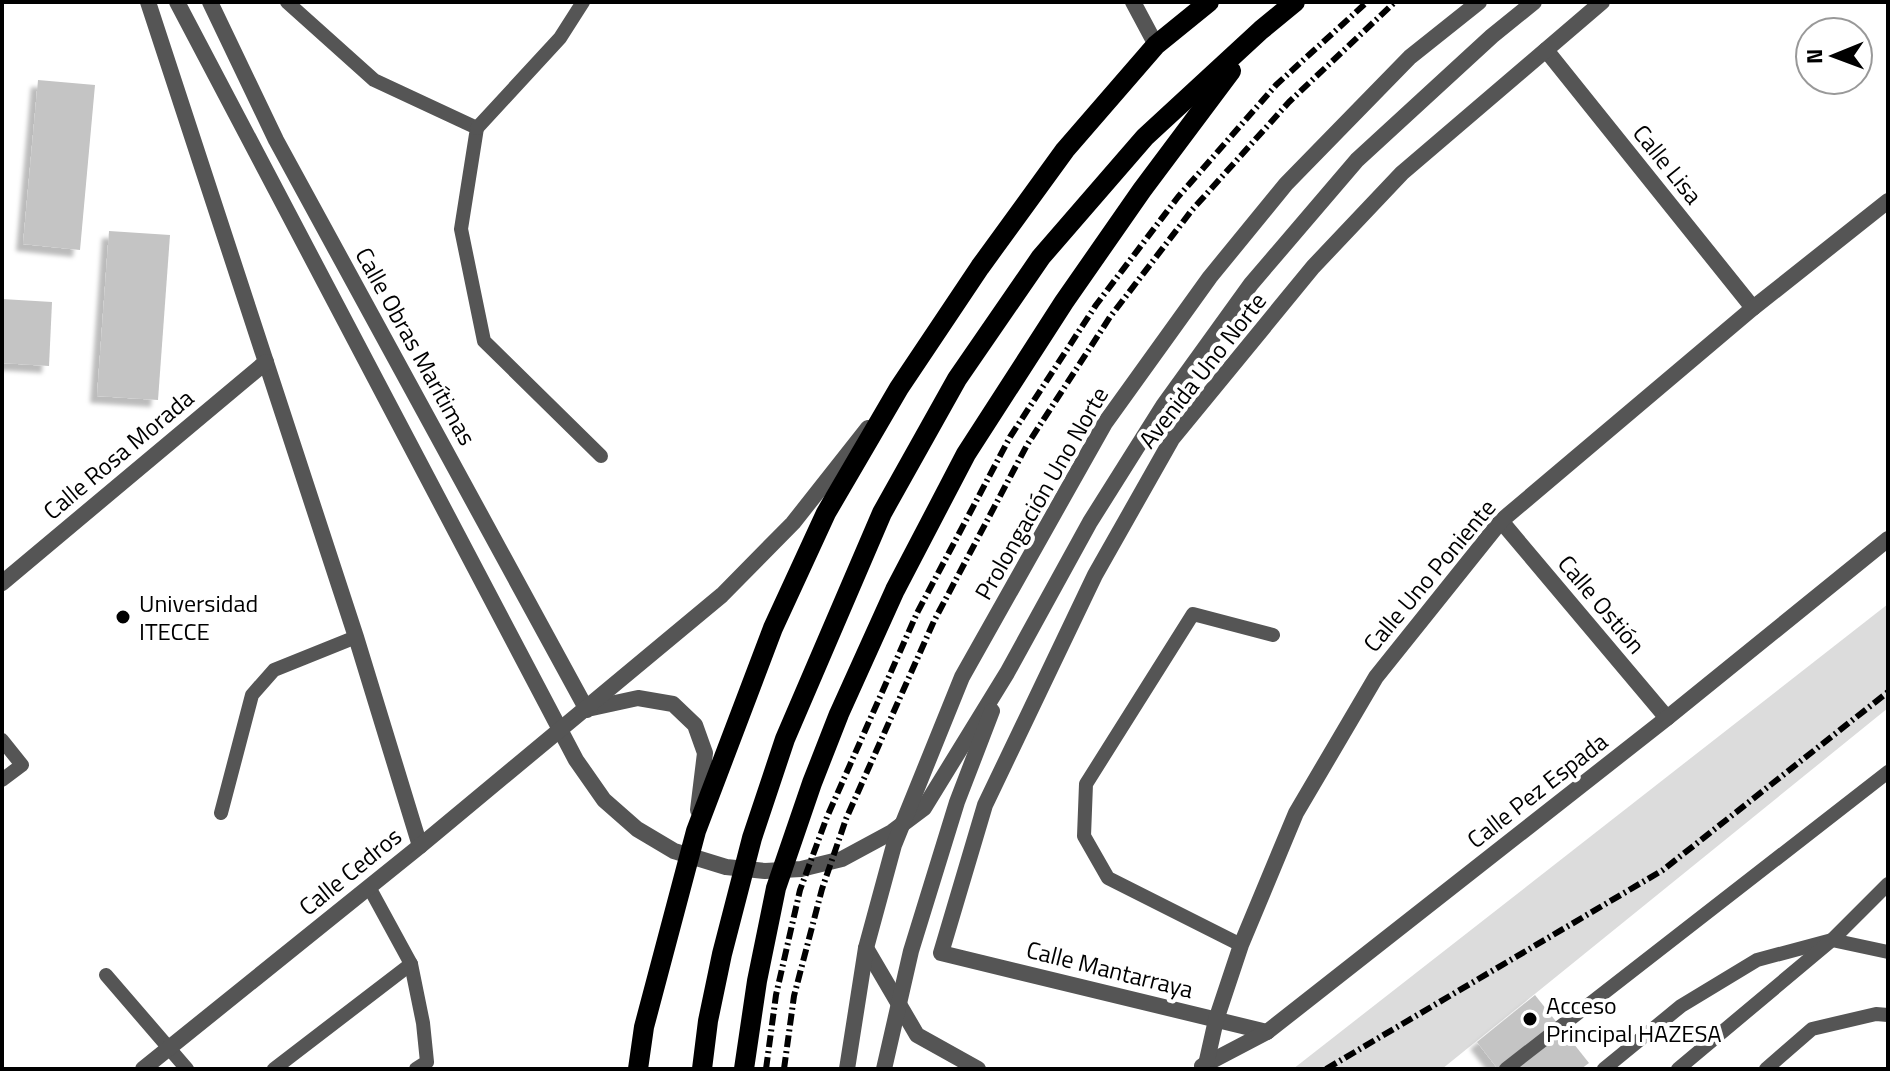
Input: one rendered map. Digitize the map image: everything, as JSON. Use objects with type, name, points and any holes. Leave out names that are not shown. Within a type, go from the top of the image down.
[{"type":"main road","points":[[638,1069],[644,1027],[696,831],[773,628],[826,513],[899,388],[980,267],[1065,150],[1156,45],[1209,2]]},
{"type":"main road","points":[[702,1069],[722,954],[752,838],[785,739],[882,513],[957,379],[1041,257],[1145,137],[1295,2]]},
{"type":"main road","points":[[744,1069],[757,981],[776,888],[839,714],[895,590],[966,454],[1064,302],[1142,190],[1261,30]]},
{"type":"street","points":[[148,2],[356,637],[420,846]]},
{"type":"street","points":[[177,2],[576,760],[604,800],[637,829],[674,851],[726,867],[765,871],[801,869],[842,859],[892,832],[924,808],[1007,673],[1090,522],[1155,419],[1251,284],[1357,160],[1492,36],[1534,2]]},
{"type":"street","name":"Calle Obras Marítimas","points":[[210,2],[276,140],[587,710]]},
{"type":"street","points":[[1133,2],[1156,45]]},
{"type":"street","name":"Prolongación Uno Norte","points":[[847,1069],[866,948],[894,845],[962,677],[1105,423],[1210,277],[1286,184],[1410,57],[1479,2]]},
{"type":"street","name":"Avenida Uno Norte","points":[[941,953],[985,805],[1095,575],[1172,439],[1313,267],[1402,173],[1602,2]]},
{"type":"street","name":"Calle Lisa","points":[[1546,50],[1753,308]]},
{"type":"street","name":"Calle Uno Poniente","points":[[1203,1067],[1241,945],[1296,813],[1376,677],[1501,521],[1753,308],[1888,201]]},
{"type":"street","name":"Calle Rosa Morada","points":[[2,583],[266,362]]},
{"type":"street","name":"Calle Cedros","points":[[143,1069],[587,710],[722,595],[793,523],[899,388]]},
{"type":"street","name":"Calle Ostión","points":[[1501,521],[1667,718]]},
{"type":"street","name":"Calle Pez Espada","points":[[1203,1067],[1267,1032],[1667,718],[1888,539]]},
{"type":"street","points":[[884,1069],[911,951],[957,802],[1007,673]]},
{"type":"street","points":[[587,710],[638,698],[673,704],[695,725],[705,753],[696,831]]},
{"type":"street","points":[[866,948],[917,1035],[978,1069]]},
{"type":"street","name":"Calle Mantarraya","points":[[941,953],[1267,1032]]},
{"type":"lane","points":[[287,2],[374,80],[477,128]]},
{"type":"lane","points":[[583,2],[560,38],[477,128],[461,229],[484,341],[601,456]]},
{"type":"lane","points":[[1241,945],[1108,878],[1084,836],[1086,784],[1193,614],[1273,635]]},
{"type":"lane","points":[[221,813],[252,695],[274,670],[356,637]]},
{"type":"lane","points":[[2,740],[22,765],[2,780]]},
{"type":"lane","points":[[1506,1069],[1888,772]]},
{"type":"lane","points":[[1678,1069],[1832,940],[1888,884]]},
{"type":"lane","points":[[369,887],[411,964],[427,1062],[416,1069]]},
{"type":"lane","points":[[1604,1069],[1681,1006],[1757,960],[1832,940],[1888,952]]},
{"type":"lane","points":[[274,1069],[411,964]]},
{"type":"lane","points":[[106,975],[187,1069]]},
{"type":"lane","points":[[1766,1069],[1812,1029],[1876,1014],[1888,1015]]},
{"type":"shaded area","points":[[1888,604],[1888,708],[1442,1069],[1293,1069]]},
{"type":"building","points":[[38,80],[95,85],[80,250],[23,244]]},
{"type":"building","points":[[109,231],[170,235],[158,400],[97,396]]},
{"type":"building","points":[[2,299],[52,302],[49,366],[2,363]]},
{"type":"building","name":"Acceso Principal HAZESA","points":[[1535,995],[1589,1063],[1581,1069],[1498,1069],[1477,1042]]},
{"type":"railway","points":[[766,1069],[776,995],[800,890],[827,817],[917,613],[1010,437],[1096,305],[1178,197],[1276,85],[1367,2]]},
{"type":"railway","points":[[784,1069],[794,996],[822,889],[846,819],[934,621],[1027,445],[1110,317],[1192,210],[1289,102],[1395,2]]},
{"type":"railway","points":[[1326,1069],[1663,870],[1888,692]]},
{"type":"place","name":"Universidad ITECCE","points":[[123,617]]},
{"type":"place","name":"Acceso Principal HAZESA","points":[[1530,1019]]}]
